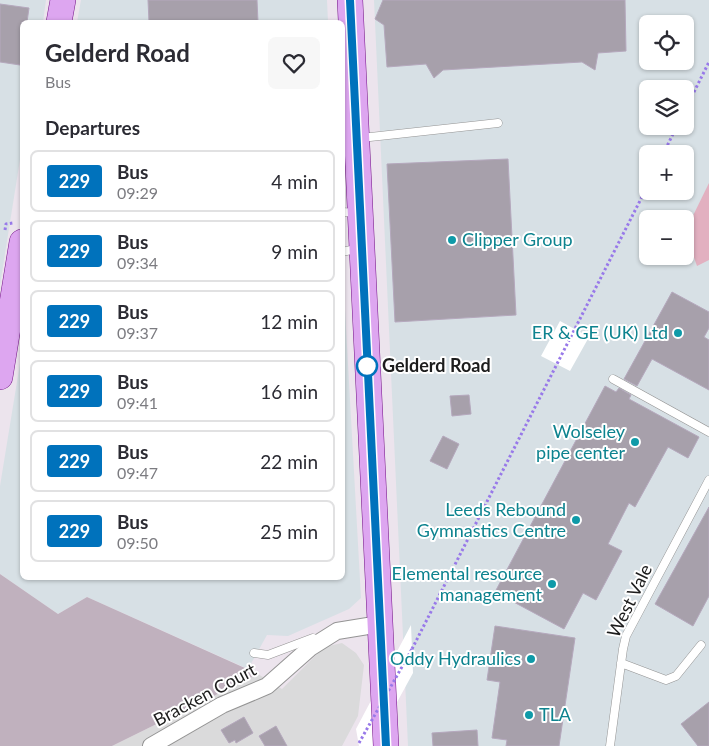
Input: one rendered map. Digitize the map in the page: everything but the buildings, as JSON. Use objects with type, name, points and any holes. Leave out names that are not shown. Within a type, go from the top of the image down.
[{"type":"main road","points":[[59,20],[63,0]]},
{"type":"main road","points":[[350,0],[348,71],[354,126],[351,213],[352,250],[380,624],[386,746]]},
{"type":"main road","points":[[0,377],[20,254]]},
{"type":"street","name":"Bracken Court","points":[[151,746],[222,706],[267,686],[310,648],[337,631],[380,624]]},
{"type":"lane","points":[[354,126],[498,123]]},
{"type":"lane","points":[[613,379],[709,432]]},
{"type":"lane","name":"West Vale","points":[[610,746],[626,636],[709,480]]},
{"type":"lane","points":[[254,652],[268,656],[324,633],[337,631]]},
{"type":"lane","points":[[621,663],[666,680],[676,676],[701,645]]},
{"type":"path","points":[[694,92],[709,62]]},
{"type":"path","points":[[359,743],[412,649],[640,200]]},
{"type":"shaded area","points":[[0,0],[46,0],[43,20],[20,20],[20,160],[0,285]]},
{"type":"shaded area","points":[[81,0],[327,0],[328,20],[77,20]]},
{"type":"shaded area","points":[[374,0],[709,0],[709,746],[408,746]]},
{"type":"shaded area","points":[[709,183],[709,260],[697,266],[694,258],[694,214]]},
{"type":"shaded area","points":[[345,310],[361,598],[349,609],[288,636],[267,635],[248,669],[87,597],[58,614],[0,574],[0,486],[20,363],[20,580],[345,580]]},
{"type":"shaded area","points":[[0,574],[58,614],[87,597],[258,674],[112,746],[0,746]]},
{"type":"shaded area","points":[[342,643],[356,653],[364,665],[358,716],[342,746],[112,746],[258,674],[282,689],[324,647]]},
{"type":"pier","points":[[560,321],[589,337],[570,371],[541,356]]},
{"type":"pier","points":[[411,625],[413,673],[373,746],[359,746],[356,729]]},
{"type":"bus line","name":"229","points":[[350,0],[386,746]]},
{"type":"place","name":"Clipper Group","points":[[452,240]]},
{"type":"place","name":"ER & GE (UK) Ltd","points":[[678,333]]},
{"type":"place","name":"Gelderd Road","points":[[367,366]]},
{"type":"place","name":"Wolseley pipe center","points":[[635,442]]},
{"type":"place","name":"Leeds Rebound Gymnastics Centre","points":[[576,520]]},
{"type":"place","name":"Elemental resource management","points":[[552,584]]},
{"type":"place","name":"Oddy Hydraulics","points":[[531,659]]},
{"type":"place","name":"TLA","points":[[529,715]]}]
